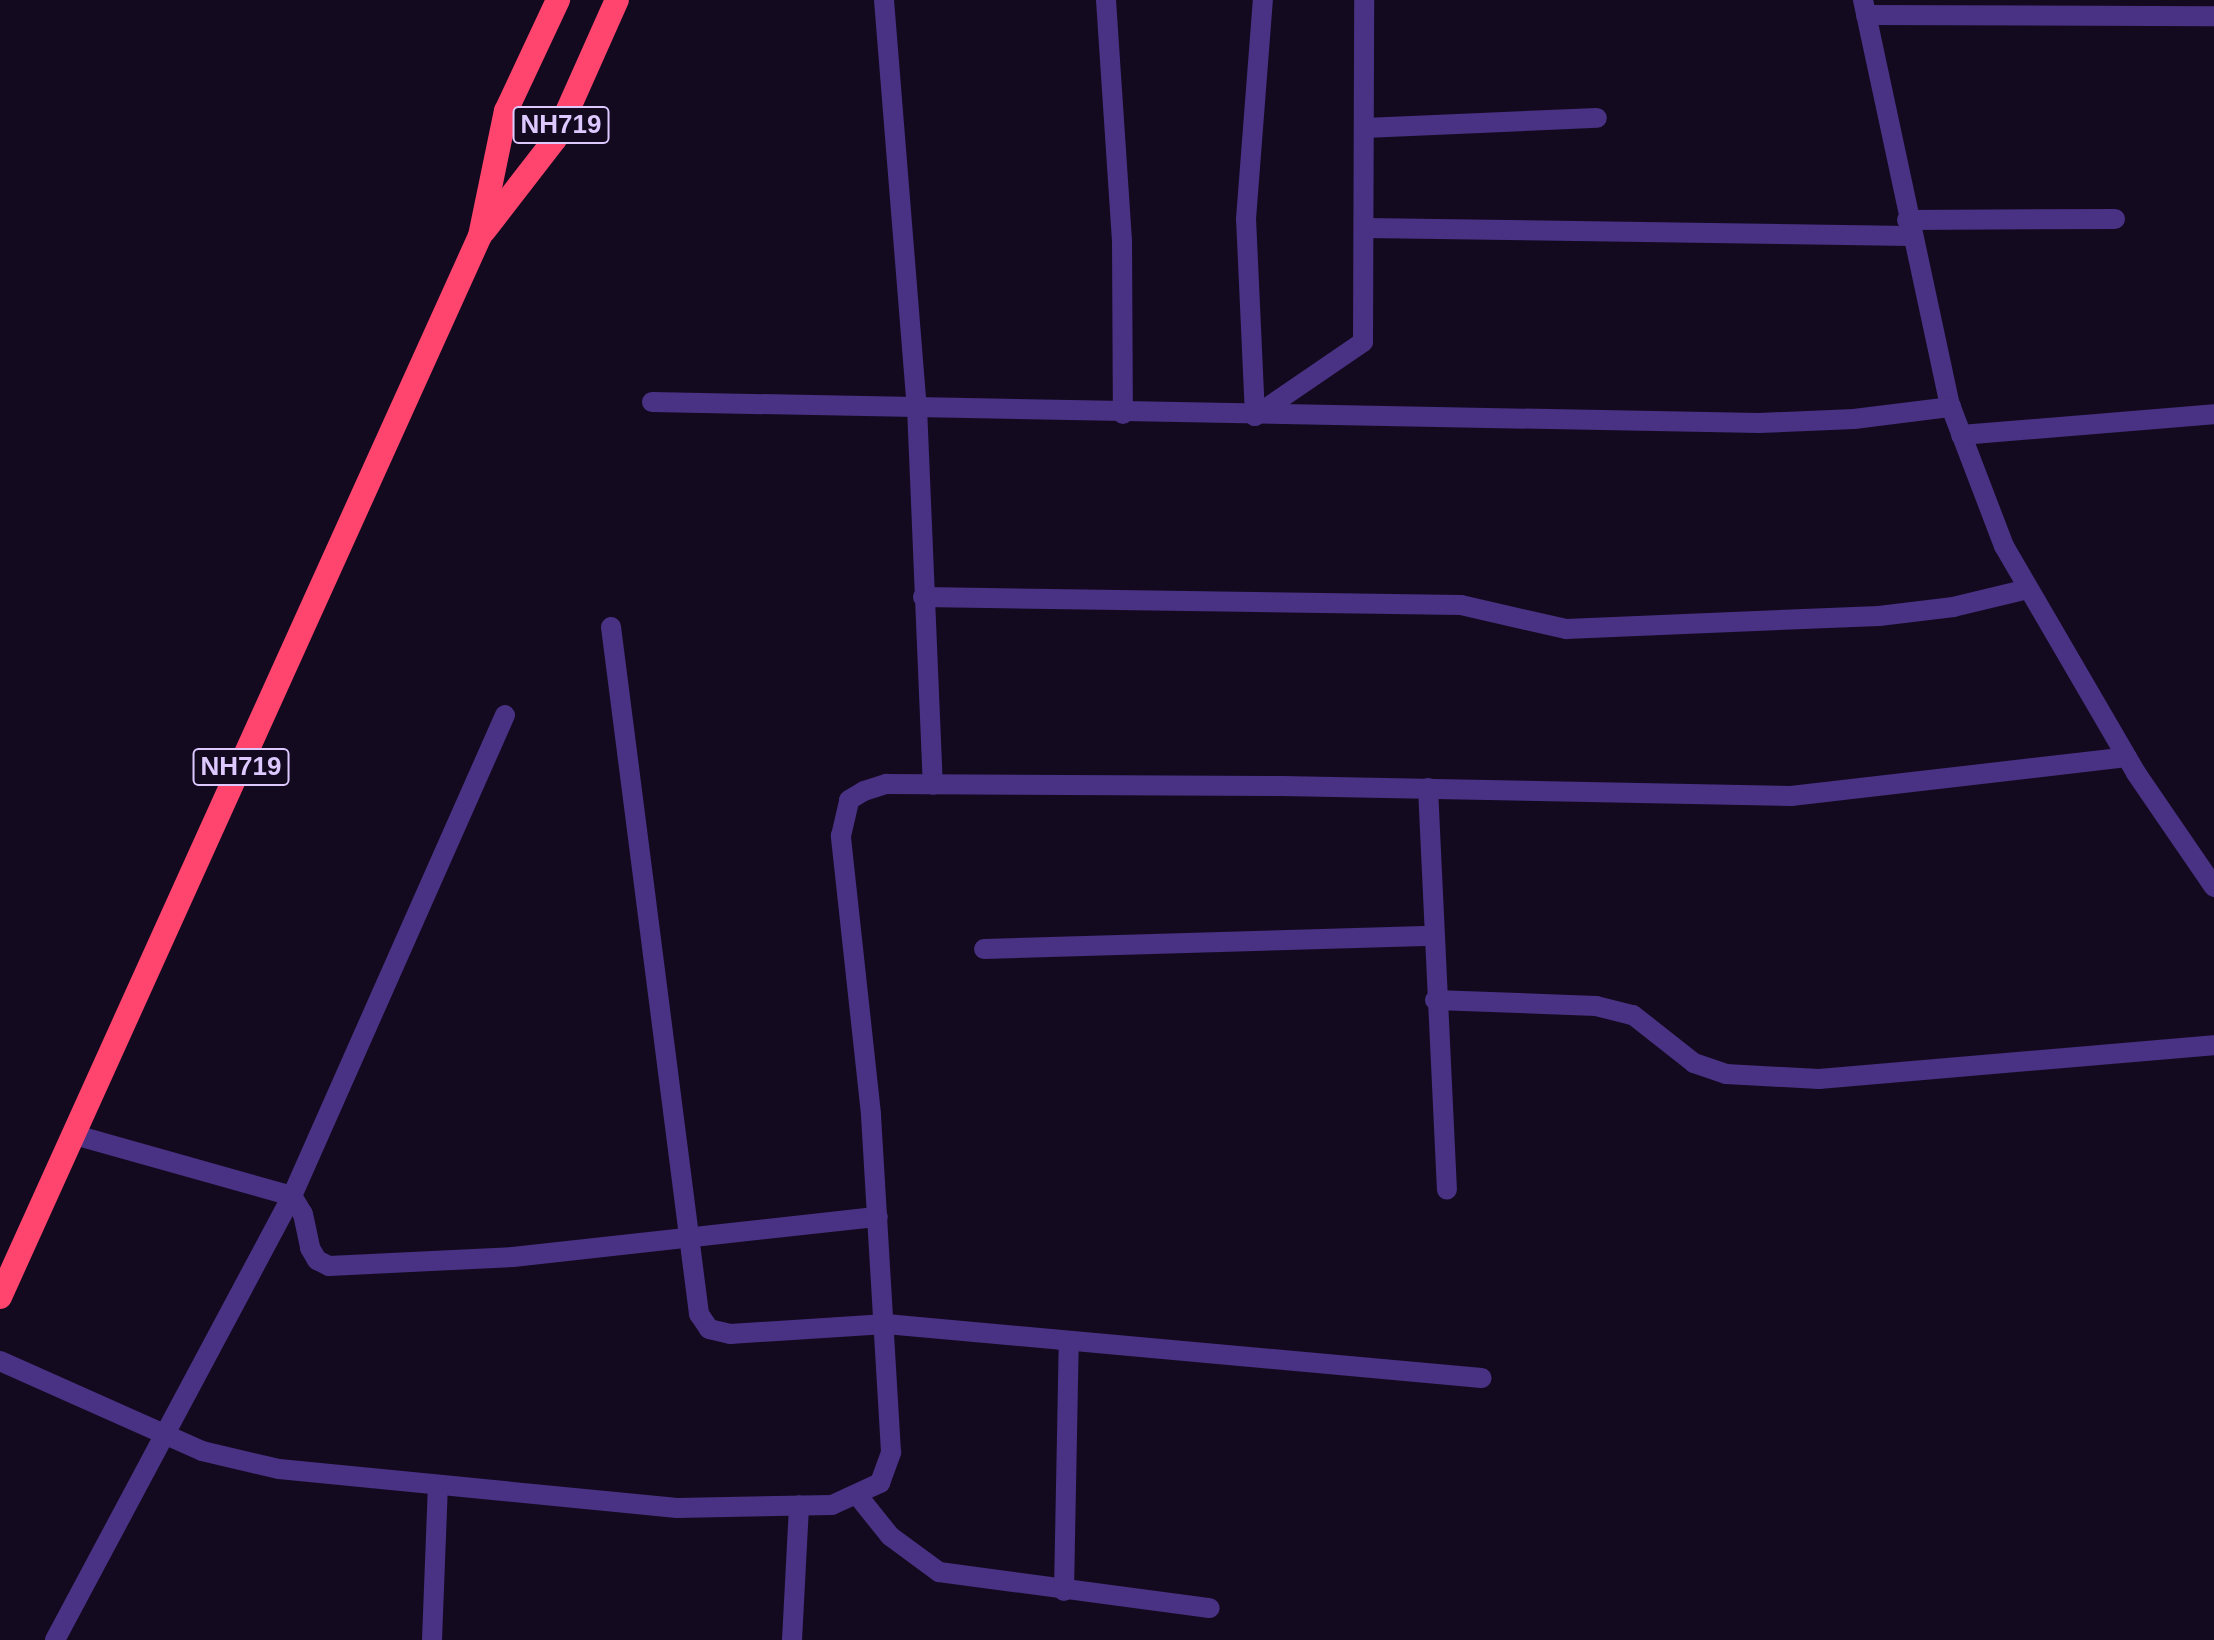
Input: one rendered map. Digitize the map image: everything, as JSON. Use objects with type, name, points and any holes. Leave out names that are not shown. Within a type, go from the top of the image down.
[{"type":"highway","name":"NH719","points":[[0,1297],[480,236],[506,111],[558,0]]},
{"type":"highway","name":"NH719","points":[[480,236],[555,139],[617,0]]},
{"type":"street","points":[[884,0],[917,407],[933,785]]},
{"type":"street","points":[[1106,0],[1122,242],[1123,414]]},
{"type":"street","points":[[1255,416],[1246,219],[1263,0]]},
{"type":"street","points":[[1255,416],[1363,342],[1366,228],[1364,0]]},
{"type":"street","points":[[2214,16],[1864,8],[1908,228],[1951,407],[2004,546],[2127,757],[2214,887]]},
{"type":"street","points":[[1365,128],[1597,118]]},
{"type":"street","points":[[1366,228],[1908,228],[2115,219]]},
{"type":"street","points":[[652,402],[1123,414],[1759,423],[1854,419],[1951,407]]},
{"type":"street","points":[[1961,435],[2214,414]]},
{"type":"street","points":[[923,597],[1461,605],[1566,629],[1879,616],[1953,607],[2028,589]]},
{"type":"street","points":[[611,627],[699,1314],[709,1329],[730,1334],[886,1324],[1482,1378]]},
{"type":"street","points":[[55,1640],[292,1196],[505,715]]},
{"type":"street","points":[[0,1361],[163,1436],[202,1451],[279,1469],[677,1508],[832,1505],[858,1496],[880,1483],[891,1452],[878,1217],[845,884],[843,814],[849,800],[864,791],[886,784],[1428,788],[1791,796],[2127,757]]},
{"type":"street","points":[[1428,788],[1435,1000],[1447,1190]]},
{"type":"street","points":[[984,949],[1433,936]]},
{"type":"street","points":[[1435,1000],[1596,1006],[1633,1015],[1694,1063],[1726,1074],[1819,1079],[2214,1045]]},
{"type":"street","points":[[75,1135],[273,1187],[292,1196],[303,1214],[310,1248],[317,1260],[329,1266],[513,1257],[878,1217]]},
{"type":"street","points":[[1064,1591],[1069,1341]]},
{"type":"street","points":[[432,1640],[438,1486]]},
{"type":"street","points":[[858,1496],[890,1536],[939,1572],[1210,1608]]},
{"type":"street","points":[[792,1640],[799,1505]]}]
